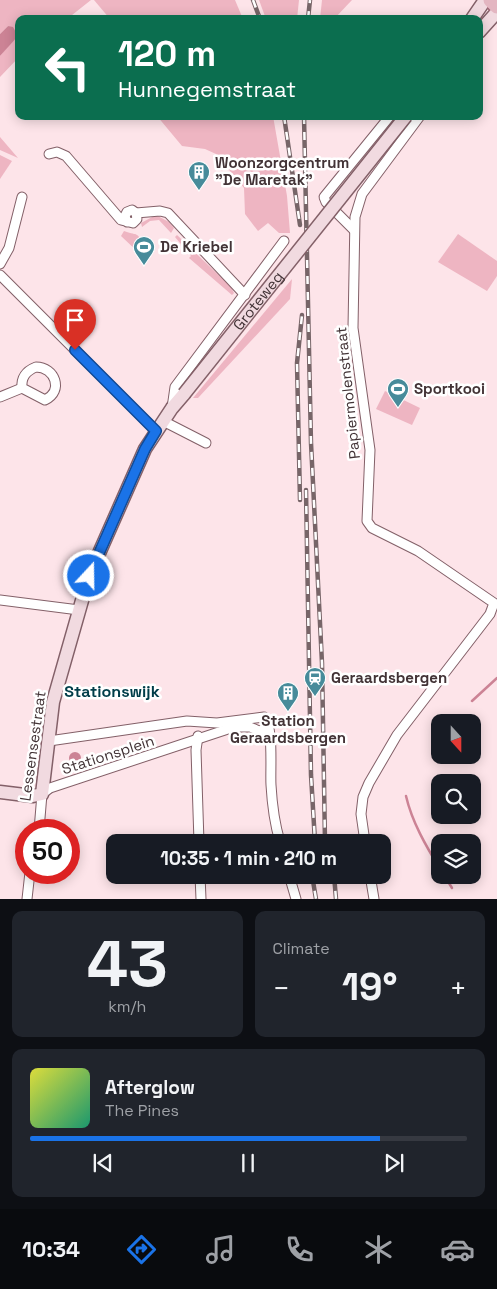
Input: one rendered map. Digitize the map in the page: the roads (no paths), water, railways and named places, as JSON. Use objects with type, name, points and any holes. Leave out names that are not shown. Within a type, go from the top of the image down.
[{"type":"main road","points":[[475,15],[485,0]]},
{"type":"main road","points":[[491,0],[497,6]]},
{"type":"main road","points":[[483,28],[497,12]]},
{"type":"main road","name":"Groteweg","points":[[184,394],[403,120]]},
{"type":"main road","name":"Lessensestraat","points":[[42,794],[53,702],[79,610],[102,545],[145,449],[159,426],[184,394]]},
{"type":"main road","points":[[0,792],[33,796],[42,794]]},
{"type":"street","points":[[354,230],[326,202],[324,197],[387,120]]},
{"type":"street","points":[[354,230],[357,208],[362,194],[417,120]]},
{"type":"street","name":"Groteweg","points":[[49,154],[57,152],[66,156],[115,214],[135,216],[168,213],[245,295]]},
{"type":"street","points":[[0,264],[8,248],[22,198]]},
{"type":"street","name":"Papiermolenstraat","points":[[354,230],[353,308],[355,355],[370,450],[367,521],[372,528],[438,563],[496,604],[397,735],[369,783],[363,797],[361,814],[364,834]]},
{"type":"street","name":"Groteweg","points":[[172,408],[175,387],[284,242]]},
{"type":"street","points":[[0,275],[159,426],[206,443]]},
{"type":"street","points":[[0,397],[22,388],[45,400],[52,396],[56,388],[51,372],[42,367],[36,367],[26,372],[21,382],[22,388]]},
{"type":"street","points":[[0,600],[79,610]]},
{"type":"street","points":[[264,730],[252,722],[257,717],[264,717],[271,787],[279,834]]},
{"type":"street","name":"Stationsplein","points":[[49,741],[182,722],[210,723],[257,717]]},
{"type":"street","name":"Stationsplein","points":[[196,740],[204,731],[240,720]]},
{"type":"street","points":[[182,722],[189,726],[192,732],[191,738],[184,744]]},
{"type":"street","name":"Stationsplein","points":[[42,794],[50,788],[234,727],[264,730]]},
{"type":"street","points":[[196,740],[199,834]]},
{"type":"street","name":"Lessensestraat","points":[[39,819],[42,794]]},
{"type":"street","points":[[27,899],[29,884]]},
{"type":"street","points":[[200,884],[201,899]]},
{"type":"street","points":[[292,884],[296,899]]},
{"type":"street","points":[[372,884],[374,899]]},
{"type":"waterway","points":[[472,701],[497,678]]},
{"type":"waterway","points":[[406,796],[416,824],[431,853]]},
{"type":"waterway","points":[[450,884],[452,888]]},
{"type":"railway","points":[[253,0],[259,15]]},
{"type":"railway","points":[[308,15],[310,0]]},
{"type":"railway","points":[[285,120],[300,225]]},
{"type":"railway","points":[[304,120],[311,443],[322,663],[325,834]]},
{"type":"railway","points":[[300,500],[297,363],[302,315]]},
{"type":"railway","points":[[306,490],[311,775],[315,834]]},
{"type":"railway","points":[[314,884],[316,899]]},
{"type":"railway","points":[[335,884],[336,899]]},
{"type":"place","name":"Woonzorgcentrum \"De Maretak\"","points":[[199,191]]},
{"type":"place","name":"De Kriebel","points":[[144,266]]},
{"type":"place","name":"Sportkooi","points":[[398,408]]},
{"type":"place","name":"Geraardsbergen","points":[[315,697]]},
{"type":"place","name":"Station Geraardsbergen","points":[[288,712]]},
{"type":"district","name":"Stationswijk","points":[[112,691]]}]
